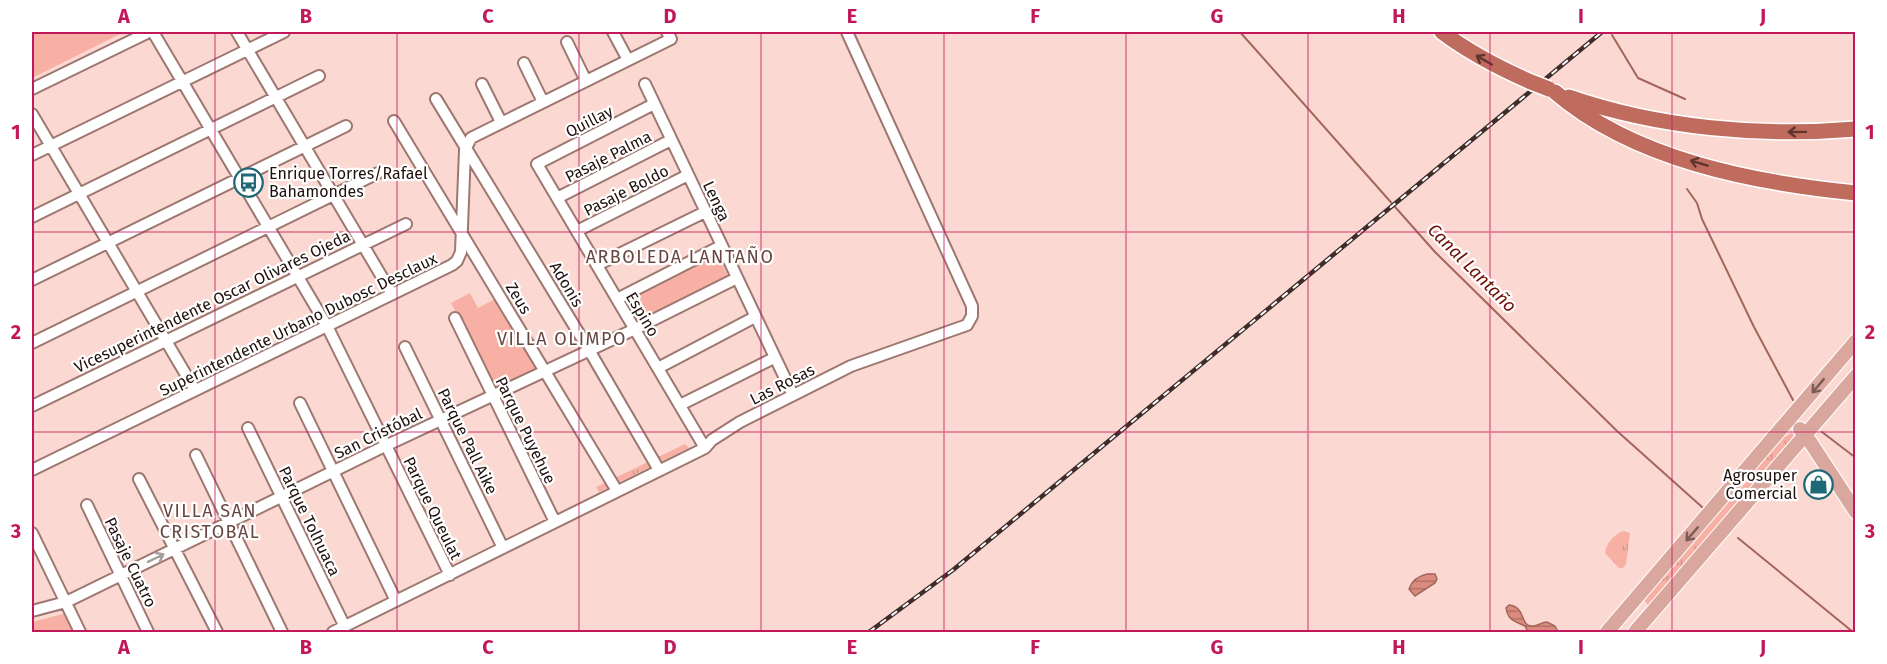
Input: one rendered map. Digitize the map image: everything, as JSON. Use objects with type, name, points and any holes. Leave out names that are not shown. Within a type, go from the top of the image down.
[{"type":"highway","points":[[1442,32],[1493,65],[1552,91],[1606,108],[1697,126],[1772,132],[1856,129]]},
{"type":"highway","points":[[1552,91],[1586,115],[1612,129],[1682,158],[1755,178],[1856,193]]},
{"type":"main road","points":[[1607,633],[1856,341]]},
{"type":"main road","points":[[1628,608],[1640,628],[1856,376]]},
{"type":"main road","points":[[1790,420],[1805,434],[1856,512]]},
{"type":"street","points":[[32,89],[148,32]]},
{"type":"street","name":"Parque Queulat","points":[[153,32],[327,326],[450,575]]},
{"type":"street","points":[[237,32],[392,294]]},
{"type":"street","points":[[32,155],[284,32]]},
{"type":"street","points":[[614,32],[628,60]]},
{"type":"street","name":"Las Rosas","points":[[333,633],[659,471],[705,447],[726,430],[851,366],[967,325],[972,316],[972,306],[847,32]]},
{"type":"street","points":[[466,146],[475,135],[628,60],[669,35]]},
{"type":"street","points":[[567,42],[586,81]]},
{"type":"street","points":[[524,63],[543,102]]},
{"type":"street","points":[[32,217],[319,76]]},
{"type":"street","points":[[482,84],[501,122]]},
{"type":"street","name":"Lenga","points":[[645,84],[793,395]]},
{"type":"street","name":"Adonis","points":[[436,99],[589,350],[659,471]]},
{"type":"street","name":"Quillay","points":[[537,164],[654,104]]},
{"type":"street","points":[[32,114],[195,390]]},
{"type":"street","name":"Zeus","points":[[394,121],[617,491]]},
{"type":"street","points":[[32,280],[346,126]]},
{"type":"street","name":"Pasaje Palma","points":[[557,198],[671,140]]},
{"type":"street","name":"Superintendente Urbano Dubosc Desclaux","points":[[32,470],[454,263],[460,255],[466,146]]},
{"type":"street","name":"Espino","points":[[537,164],[705,447]]},
{"type":"street","points":[[32,343],[378,172]]},
{"type":"street","name":"Pasaje Boldo","points":[[577,231],[688,175]]},
{"type":"street","points":[[597,265],[705,212]]},
{"type":"street","name":"Vicesuperintendente Oscar Olivares Ojeda","points":[[32,406],[406,224]]},
{"type":"street","points":[[617,299],[721,246]]},
{"type":"street","name":"San Cristóbal","points":[[32,611],[66,602],[385,446],[635,329],[736,278]]},
{"type":"street","points":[[658,368],[755,317]]},
{"type":"street","name":"Parque Puyehue","points":[[455,318],[555,522]]},
{"type":"street","name":"Parque Pall Aike","points":[[405,347],[503,548]]},
{"type":"street","points":[[680,405],[774,358]]},
{"type":"street","points":[[300,403],[396,602]]},
{"type":"street","name":"Parque Tolhuaca","points":[[248,428],[345,627]]},
{"type":"street","points":[[196,455],[282,633]]},
{"type":"street","points":[[139,479],[217,633]]},
{"type":"street","name":"Pasaje Cuatro","points":[[87,505],[148,633]]},
{"type":"street","points":[[32,533],[80,633]]},
{"type":"green space","points":[[32,32],[124,32],[32,78]]},
{"type":"green space","points":[[716,252],[729,278],[637,326],[623,302]]},
{"type":"green space","points":[[470,293],[478,308],[499,297],[542,368],[497,389],[451,303]]},
{"type":"green space","points":[[1792,433],[1794,436],[1648,605],[1645,601],[1646,597],[1784,437]]},
{"type":"green space","points":[[685,444],[689,448],[599,492],[596,487]]},
{"type":"green space","points":[[1624,531],[1630,533],[1626,564],[1623,568],[1619,568],[1605,553],[1612,539]]},
{"type":"green space","points":[[67,613],[76,632],[32,632],[32,622]]},
{"type":"shaded area","points":[[1427,574],[1435,574],[1437,579],[1435,583],[1415,596],[1409,589],[1410,586],[1416,579]]},
{"type":"shaded area","points":[[1509,605],[1518,609],[1529,625],[1535,626],[1547,622],[1555,626],[1558,632],[1528,632],[1525,626],[1508,616],[1506,608]]},
{"type":"waterway","name":"Canal Lantaño","points":[[1240,32],[1435,252],[1617,431],[1702,507]]},
{"type":"waterway","points":[[1612,35],[1638,78],[1685,99]]},
{"type":"waterway","points":[[1687,189],[1697,203],[1702,219],[1754,327],[1793,400]]},
{"type":"waterway","points":[[1822,432],[1856,458]]},
{"type":"waterway","name":"Canal Lantaño","points":[[1738,538],[1853,632]]},
{"type":"railway","points":[[869,632],[953,570],[1602,32]]},
{"type":"place","name":"Enrique Torres/Rafael Bahamondes","points":[[248,182]]},
{"type":"place","name":"Agrosuper Comercial","points":[[1818,484]]},
{"type":"district","name":"ARBOLEDA LANTAÑO","points":[[680,257]]},
{"type":"district","name":"VILLA OLIMPO","points":[[562,339]]},
{"type":"district","name":"VILLA SAN CRISTOBAL","points":[[210,521]]}]
